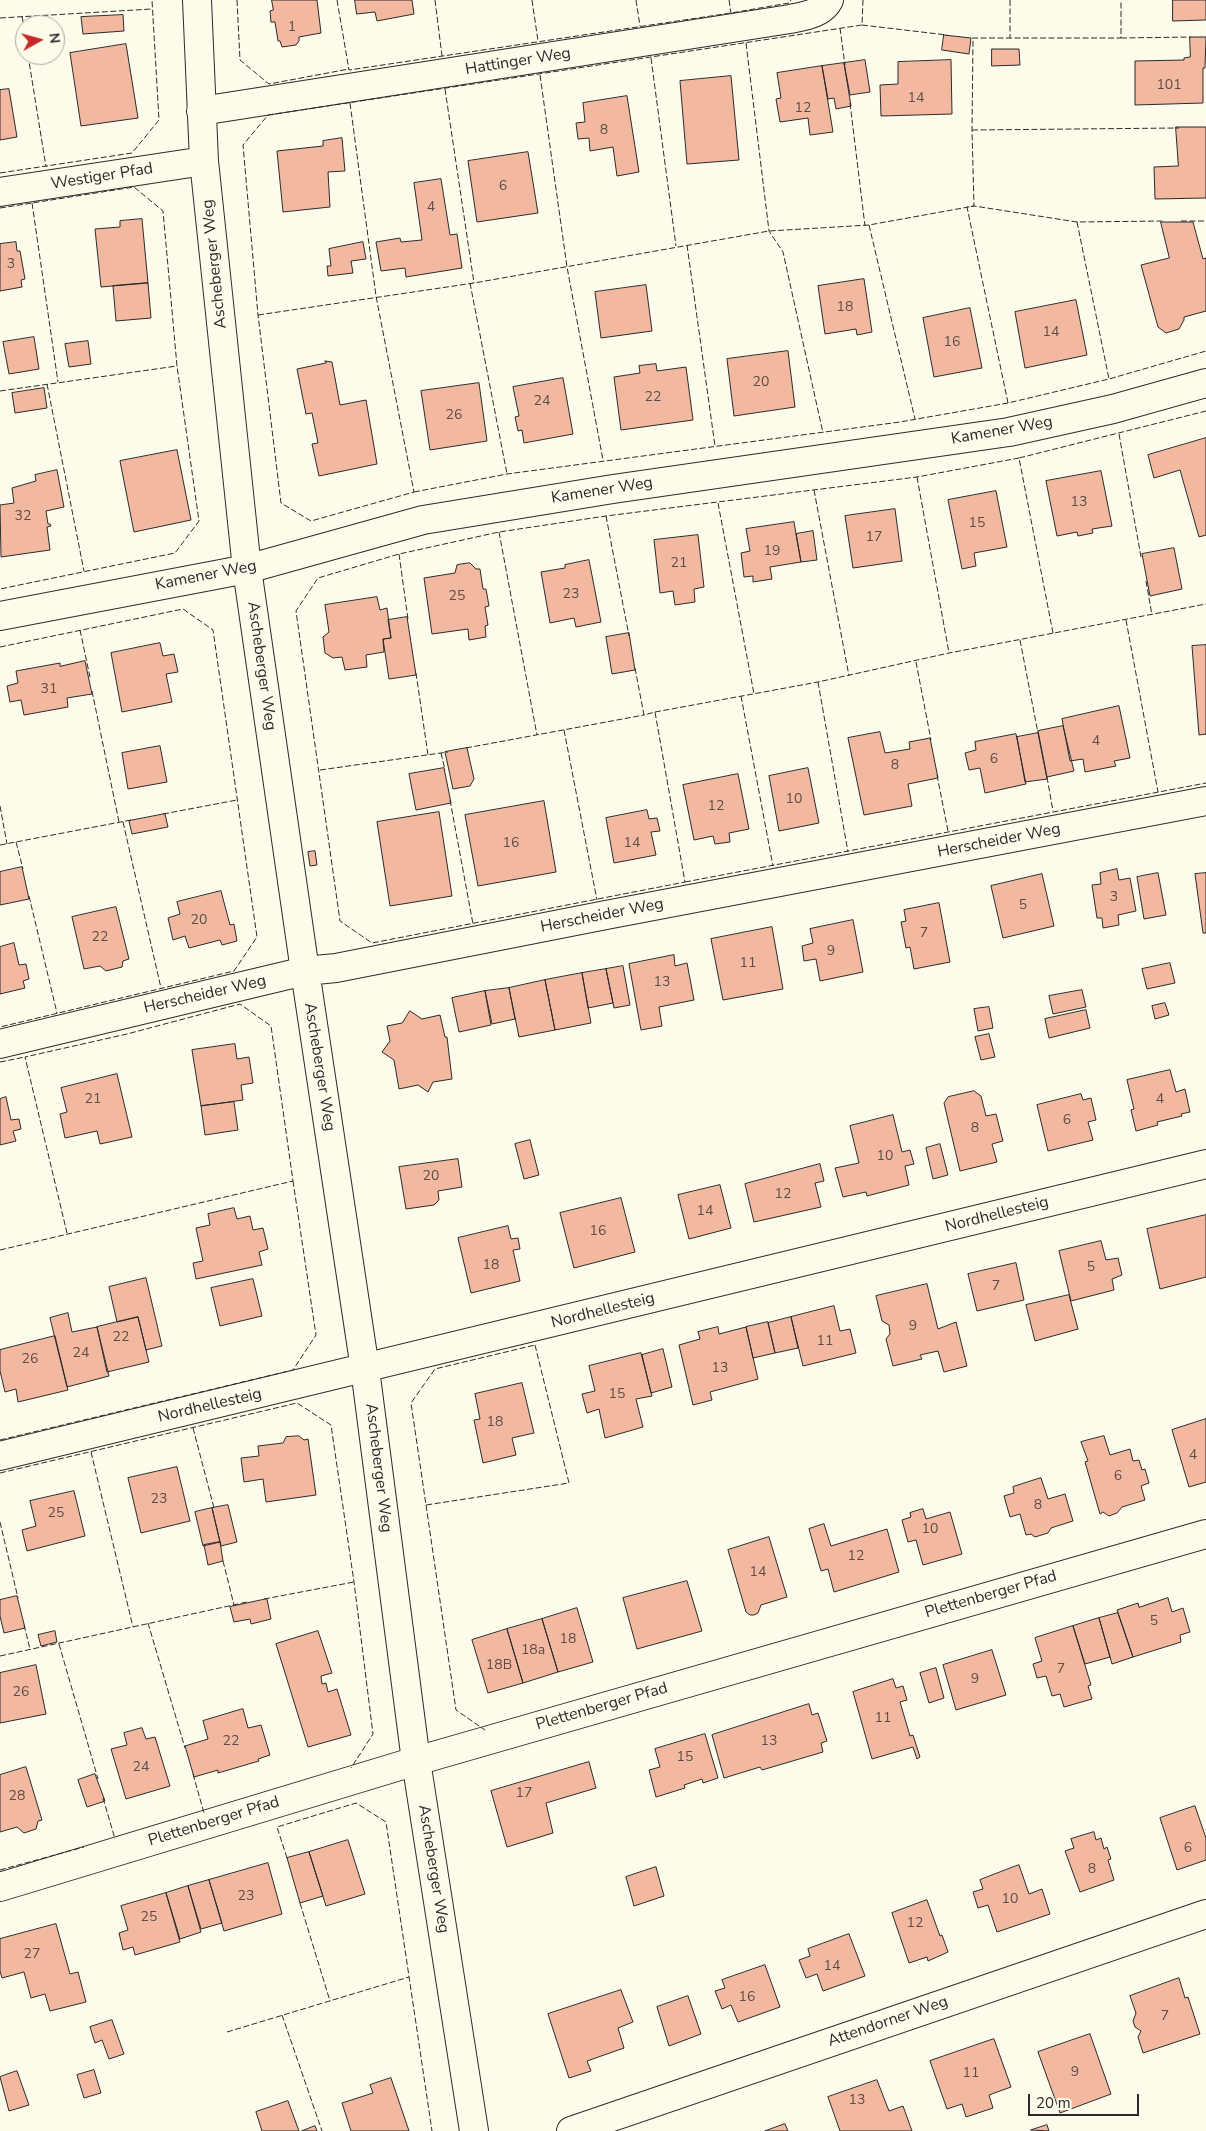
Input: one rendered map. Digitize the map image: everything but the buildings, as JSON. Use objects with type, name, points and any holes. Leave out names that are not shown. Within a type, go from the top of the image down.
[{"type":"street","name":"Ascheberger Weg","points":[[197,0],[204,161],[247,569],[365,1369],[416,1761],[474,2131]]},
{"type":"street","name":"Hattinger Weg","points":[[201,110],[790,20],[813,14],[826,6],[829,0]]},
{"type":"street","name":"Westiger Pfad","points":[[0,192],[204,161]]},
{"type":"street","name":"Kamener Weg","points":[[0,616],[247,569],[423,520],[613,489],[1009,432],[1112,409],[1206,383]]},
{"type":"street","name":"Herscheider Weg","points":[[0,1044],[305,972],[336,968],[1206,802]]},
{"type":"street","name":"Nordhellesteig","points":[[0,1456],[1206,1164]]},
{"type":"street","name":"Plettenberger Pfad","points":[[0,1887],[416,1761],[1206,1534]]},
{"type":"street","name":"Attendorner Weg","points":[[571,2131],[1206,1914]]},
{"type":"fence","points":[[0,173],[132,153],[159,120],[152,0]]},
{"type":"fence","points":[[237,0],[240,60],[269,84],[349,69]]},
{"type":"fence","points":[[337,0],[349,70],[731,13],[789,3],[791,0]]},
{"type":"fence","points":[[435,0],[442,56]]},
{"type":"fence","points":[[532,0],[538,41]]},
{"type":"fence","points":[[636,0],[640,26]]},
{"type":"fence","points":[[729,0],[731,13]]},
{"type":"fence","points":[[350,103],[376,296],[414,492],[311,521],[281,503],[258,315],[243,145],[268,115],[862,25],[863,0]]},
{"type":"fence","points":[[1010,0],[1010,38]]},
{"type":"fence","points":[[972,38],[1121,38],[1121,0]]},
{"type":"fence","points":[[0,18],[152,9]]},
{"type":"fence","points":[[862,25],[947,35]]},
{"type":"fence","points":[[840,28],[845,65]]},
{"type":"fence","points":[[1121,38],[1191,37]]},
{"type":"fence","points":[[258,315],[474,283],[769,231],[869,225],[974,206],[972,130],[973,39]]},
{"type":"fence","points":[[746,43],[769,231],[783,252],[823,433]]},
{"type":"fence","points":[[651,58],[676,246]]},
{"type":"fence","points":[[30,65],[46,167]]},
{"type":"fence","points":[[540,75],[567,267],[603,460]]},
{"type":"fence","points":[[445,89],[474,283]]},
{"type":"fence","points":[[850,103],[865,226]]},
{"type":"fence","points":[[972,130],[1179,128]]},
{"type":"fence","points":[[0,208],[134,187],[163,211],[177,366],[199,521],[175,553],[0,589]]},
{"type":"fence","points":[[32,203],[58,382]]},
{"type":"fence","points":[[1008,403],[967,207],[974,206],[1077,222],[1164,221]]},
{"type":"fence","points":[[1181,221],[1206,221]]},
{"type":"fence","points":[[1077,222],[1109,379]]},
{"type":"fence","points":[[869,225],[915,419]]},
{"type":"fence","points":[[687,245],[715,446]]},
{"type":"fence","points":[[470,283],[507,474]]},
{"type":"fence","points":[[414,492],[507,474],[900,422],[1008,403],[1109,379],[1206,351]]},
{"type":"fence","points":[[0,391],[177,366]]},
{"type":"fence","points":[[47,384],[84,571]]},
{"type":"fence","points":[[1053,633],[1019,458],[1206,411]]},
{"type":"fence","points":[[1119,434],[1141,557]]},
{"type":"fence","points":[[635,668],[644,715],[655,712],[685,882],[372,943],[340,921],[296,611],[318,578],[399,554],[499,532],[606,516],[917,477],[1019,458]]},
{"type":"fence","points":[[917,477],[949,653]]},
{"type":"fence","points":[[814,490],[849,676]]},
{"type":"fence","points":[[718,503],[754,694]]},
{"type":"fence","points":[[606,516],[629,636]]},
{"type":"fence","points":[[499,532],[537,735]]},
{"type":"fence","points":[[399,554],[408,619]]},
{"type":"fence","points":[[1146,581],[1152,615]]},
{"type":"fence","points":[[655,712],[818,682],[949,653],[1206,604]]},
{"type":"fence","points":[[0,647],[183,609],[213,630],[257,937],[234,971],[0,1027]]},
{"type":"fence","points":[[1126,620],[1158,792]]},
{"type":"fence","points":[[80,630],[90,677]]},
{"type":"fence","points":[[1020,640],[1038,733]]},
{"type":"fence","points":[[916,662],[931,740]]},
{"type":"fence","points":[[416,673],[428,755]]},
{"type":"fence","points":[[818,682],[848,852]]},
{"type":"fence","points":[[92,691],[119,822]]},
{"type":"fence","points":[[741,696],[773,866]]},
{"type":"fence","points":[[466,748],[644,715]]},
{"type":"fence","points":[[564,730],[597,900]]},
{"type":"fence","points":[[320,770],[448,752]]},
{"type":"fence","points":[[441,753],[445,770]]},
{"type":"fence","points":[[937,775],[948,831]]},
{"type":"fence","points":[[1047,777],[1053,811]]},
{"type":"fence","points":[[685,882],[1206,783]]},
{"type":"fence","points":[[163,814],[237,800]]},
{"type":"fence","points":[[450,800],[473,924]]},
{"type":"fence","points":[[0,806],[7,844]]},
{"type":"fence","points":[[0,845],[131,820]]},
{"type":"fence","points":[[123,822],[161,988]]},
{"type":"fence","points":[[16,842],[23,869]]},
{"type":"fence","points":[[29,896],[57,1013]]},
{"type":"fence","points":[[0,1250],[293,1181],[271,1026],[240,1004],[127,1034],[25,1057],[67,1233]]},
{"type":"fence","points":[[0,1062],[25,1057]]},
{"type":"fence","points":[[0,1440],[293,1370],[316,1335],[293,1181]]},
{"type":"fence","points":[[535,1345],[569,1483],[426,1505],[411,1403],[435,1369],[535,1345]]},
{"type":"fence","points":[[0,1473],[297,1403],[331,1425],[354,1582],[373,1734],[351,1768]]},
{"type":"fence","points":[[193,1428],[214,1508]]},
{"type":"fence","points":[[91,1452],[133,1627]]},
{"type":"fence","points":[[426,1505],[456,1710],[485,1730]]},
{"type":"fence","points":[[0,1522],[18,1598]]},
{"type":"fence","points":[[223,1561],[234,1605]]},
{"type":"fence","points":[[264,1599],[354,1582]]},
{"type":"fence","points":[[0,1656],[247,1602]]},
{"type":"fence","points":[[148,1623],[185,1748]]},
{"type":"fence","points":[[24,1625],[30,1649]]},
{"type":"fence","points":[[59,1644],[98,1779]]},
{"type":"fence","points":[[193,1774],[204,1813]]},
{"type":"fence","points":[[103,1798],[115,1839]]},
{"type":"fence","points":[[287,1858],[277,1827],[356,1803],[386,1822],[432,2131]]},
{"type":"fence","points":[[0,1870],[84,1847]]},
{"type":"fence","points":[[300,1903],[330,2001]]},
{"type":"fence","points":[[227,2032],[409,1977]]},
{"type":"fence","points":[[282,2015],[322,2131]]}]
